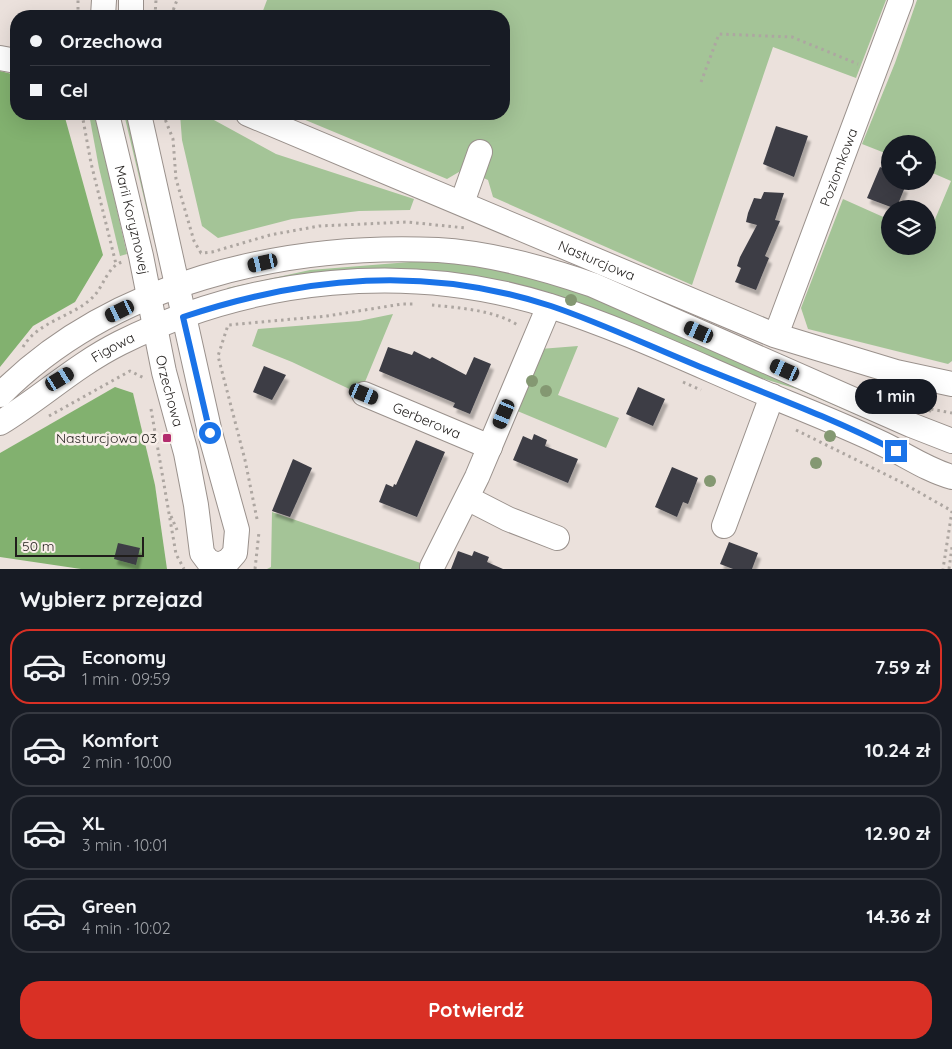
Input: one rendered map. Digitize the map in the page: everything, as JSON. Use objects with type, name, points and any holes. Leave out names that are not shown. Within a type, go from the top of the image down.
[{"type":"street","name":"Poziomkowa","points":[[776,335],[901,0]]},
{"type":"street","name":"Marii Koryznowej","points":[[108,120],[141,256],[154,327]]},
{"type":"street","points":[[139,120],[177,286]]},
{"type":"street","name":"Nasturcjowa","points":[[262,120],[776,335],[896,372],[952,384]]},
{"type":"street","points":[[472,208],[480,152]]},
{"type":"street","name":"Figowa","points":[[0,395],[21,373],[87,328],[177,286],[263,263],[345,251],[439,250],[505,260],[562,274],[910,425],[952,441]]},
{"type":"street","name":"Figowa","points":[[0,423],[25,408],[60,379],[118,344],[154,327],[255,295],[353,281],[402,280],[444,283],[507,294],[597,323],[772,396],[882,444],[940,474],[952,477]]},
{"type":"street","name":"Orzechowa","points":[[154,327],[152,380],[186,453],[196,505],[202,553],[211,563],[218,564],[232,557],[237,540],[177,286]]},
{"type":"street","points":[[432,566],[467,498],[490,447],[549,306]]},
{"type":"street","name":"Gerberowa","points":[[364,394],[490,447]]},
{"type":"street","points":[[724,526],[772,396]]},
{"type":"street","points":[[467,498],[508,518],[557,538]]},
{"type":"path","points":[[701,82],[719,34],[792,37],[875,70]]},
{"type":"path","points":[[83,120],[91,163],[116,264]]},
{"type":"path","points":[[165,120],[173,139],[176,179],[194,240],[197,249],[205,253],[270,235],[318,226],[407,222],[469,228],[474,225],[472,208]]},
{"type":"path","points":[[168,247],[194,240]]},
{"type":"path","points":[[20,352],[27,340],[40,330],[92,298],[116,264],[141,256]]},
{"type":"path","points":[[194,364],[218,356]]},
{"type":"path","points":[[43,419],[130,371],[152,380]]},
{"type":"path","points":[[151,404],[176,554],[184,569]]},
{"type":"path","points":[[943,569],[952,512]]},
{"type":"path","points":[[949,569],[952,547]]},
{"type":"green space","points":[[267,0],[886,0],[856,78],[773,47],[692,285],[493,197],[488,180],[464,169],[447,179],[305,120],[510,120],[510,10],[263,10]]},
{"type":"green space","points":[[917,0],[952,0],[952,361],[948,364],[808,329],[801,308],[843,199],[881,216],[881,255],[936,255],[936,217],[951,181],[936,174],[936,135],[881,135],[881,151],[862,144],[895,63]]},
{"type":"green space","points":[[0,71],[10,74],[10,120],[66,120],[103,255],[75,302],[33,326],[0,367]]},
{"type":"green space","points":[[90,120],[96,120],[127,254],[120,256],[99,168]]},
{"type":"green space","points":[[125,120],[130,120],[158,239],[154,240]]},
{"type":"green space","points":[[180,120],[214,120],[276,154],[414,199],[410,210],[359,211],[292,219],[218,238],[202,226],[182,140]]},
{"type":"green space","points":[[447,259],[572,286],[913,434],[910,438],[797,389],[716,364],[527,289],[229,293],[227,288],[310,270]]},
{"type":"green space","points":[[393,314],[360,394],[292,362],[252,346],[258,329],[359,321]]},
{"type":"green space","points":[[578,346],[558,395],[619,418],[606,448],[515,410],[540,349]]},
{"type":"green space","points":[[115,387],[133,393],[155,485],[167,569],[81,569],[0,557],[0,453]]},
{"type":"green space","points":[[272,512],[438,569],[267,569],[271,567]]},
{"type":"building","points":[[776,126],[808,136],[794,177],[763,164]]},
{"type":"building","points":[[880,167],[881,190],[904,190],[900,200],[881,200],[881,203],[867,198]]},
{"type":"building","points":[[764,192],[784,193],[775,220],[780,221],[765,256],[769,258],[756,290],[735,282],[741,268],[737,266],[740,257],[757,225],[746,222],[748,213],[754,198],[761,199]]},
{"type":"building","points":[[388,347],[412,355],[414,351],[430,359],[432,357],[466,375],[474,357],[491,364],[470,414],[453,407],[455,403],[379,371]]},
{"type":"building","points":[[264,366],[286,375],[272,400],[253,392]]},
{"type":"building","points":[[638,387],[665,399],[653,426],[626,414]]},
{"type":"building","points":[[534,434],[547,440],[545,446],[578,459],[568,483],[513,460],[523,436],[532,440]]},
{"type":"building","points":[[416,440],[445,452],[417,517],[379,502],[386,484],[393,487],[394,484],[396,485]]},
{"type":"building","points":[[293,459],[312,468],[290,517],[272,511]]},
{"type":"building","points":[[672,467],[698,478],[688,504],[683,502],[677,517],[655,507]]},
{"type":"building","points":[[729,542],[758,553],[752,569],[733,569],[720,564]]},
{"type":"building","points":[[118,543],[140,548],[136,565],[114,559]]},
{"type":"building","points":[[458,551],[472,556],[474,551],[489,557],[487,562],[503,569],[451,569]]},
{"type":"place","name":"Nasturcjowa 03","points":[[167,438]]},
{"type":"route","points":[[210,433],[183,317],[255,295],[296,288],[353,281],[402,280],[466,286],[507,294],[549,306],[597,323],[804,409],[896,451]]}]
